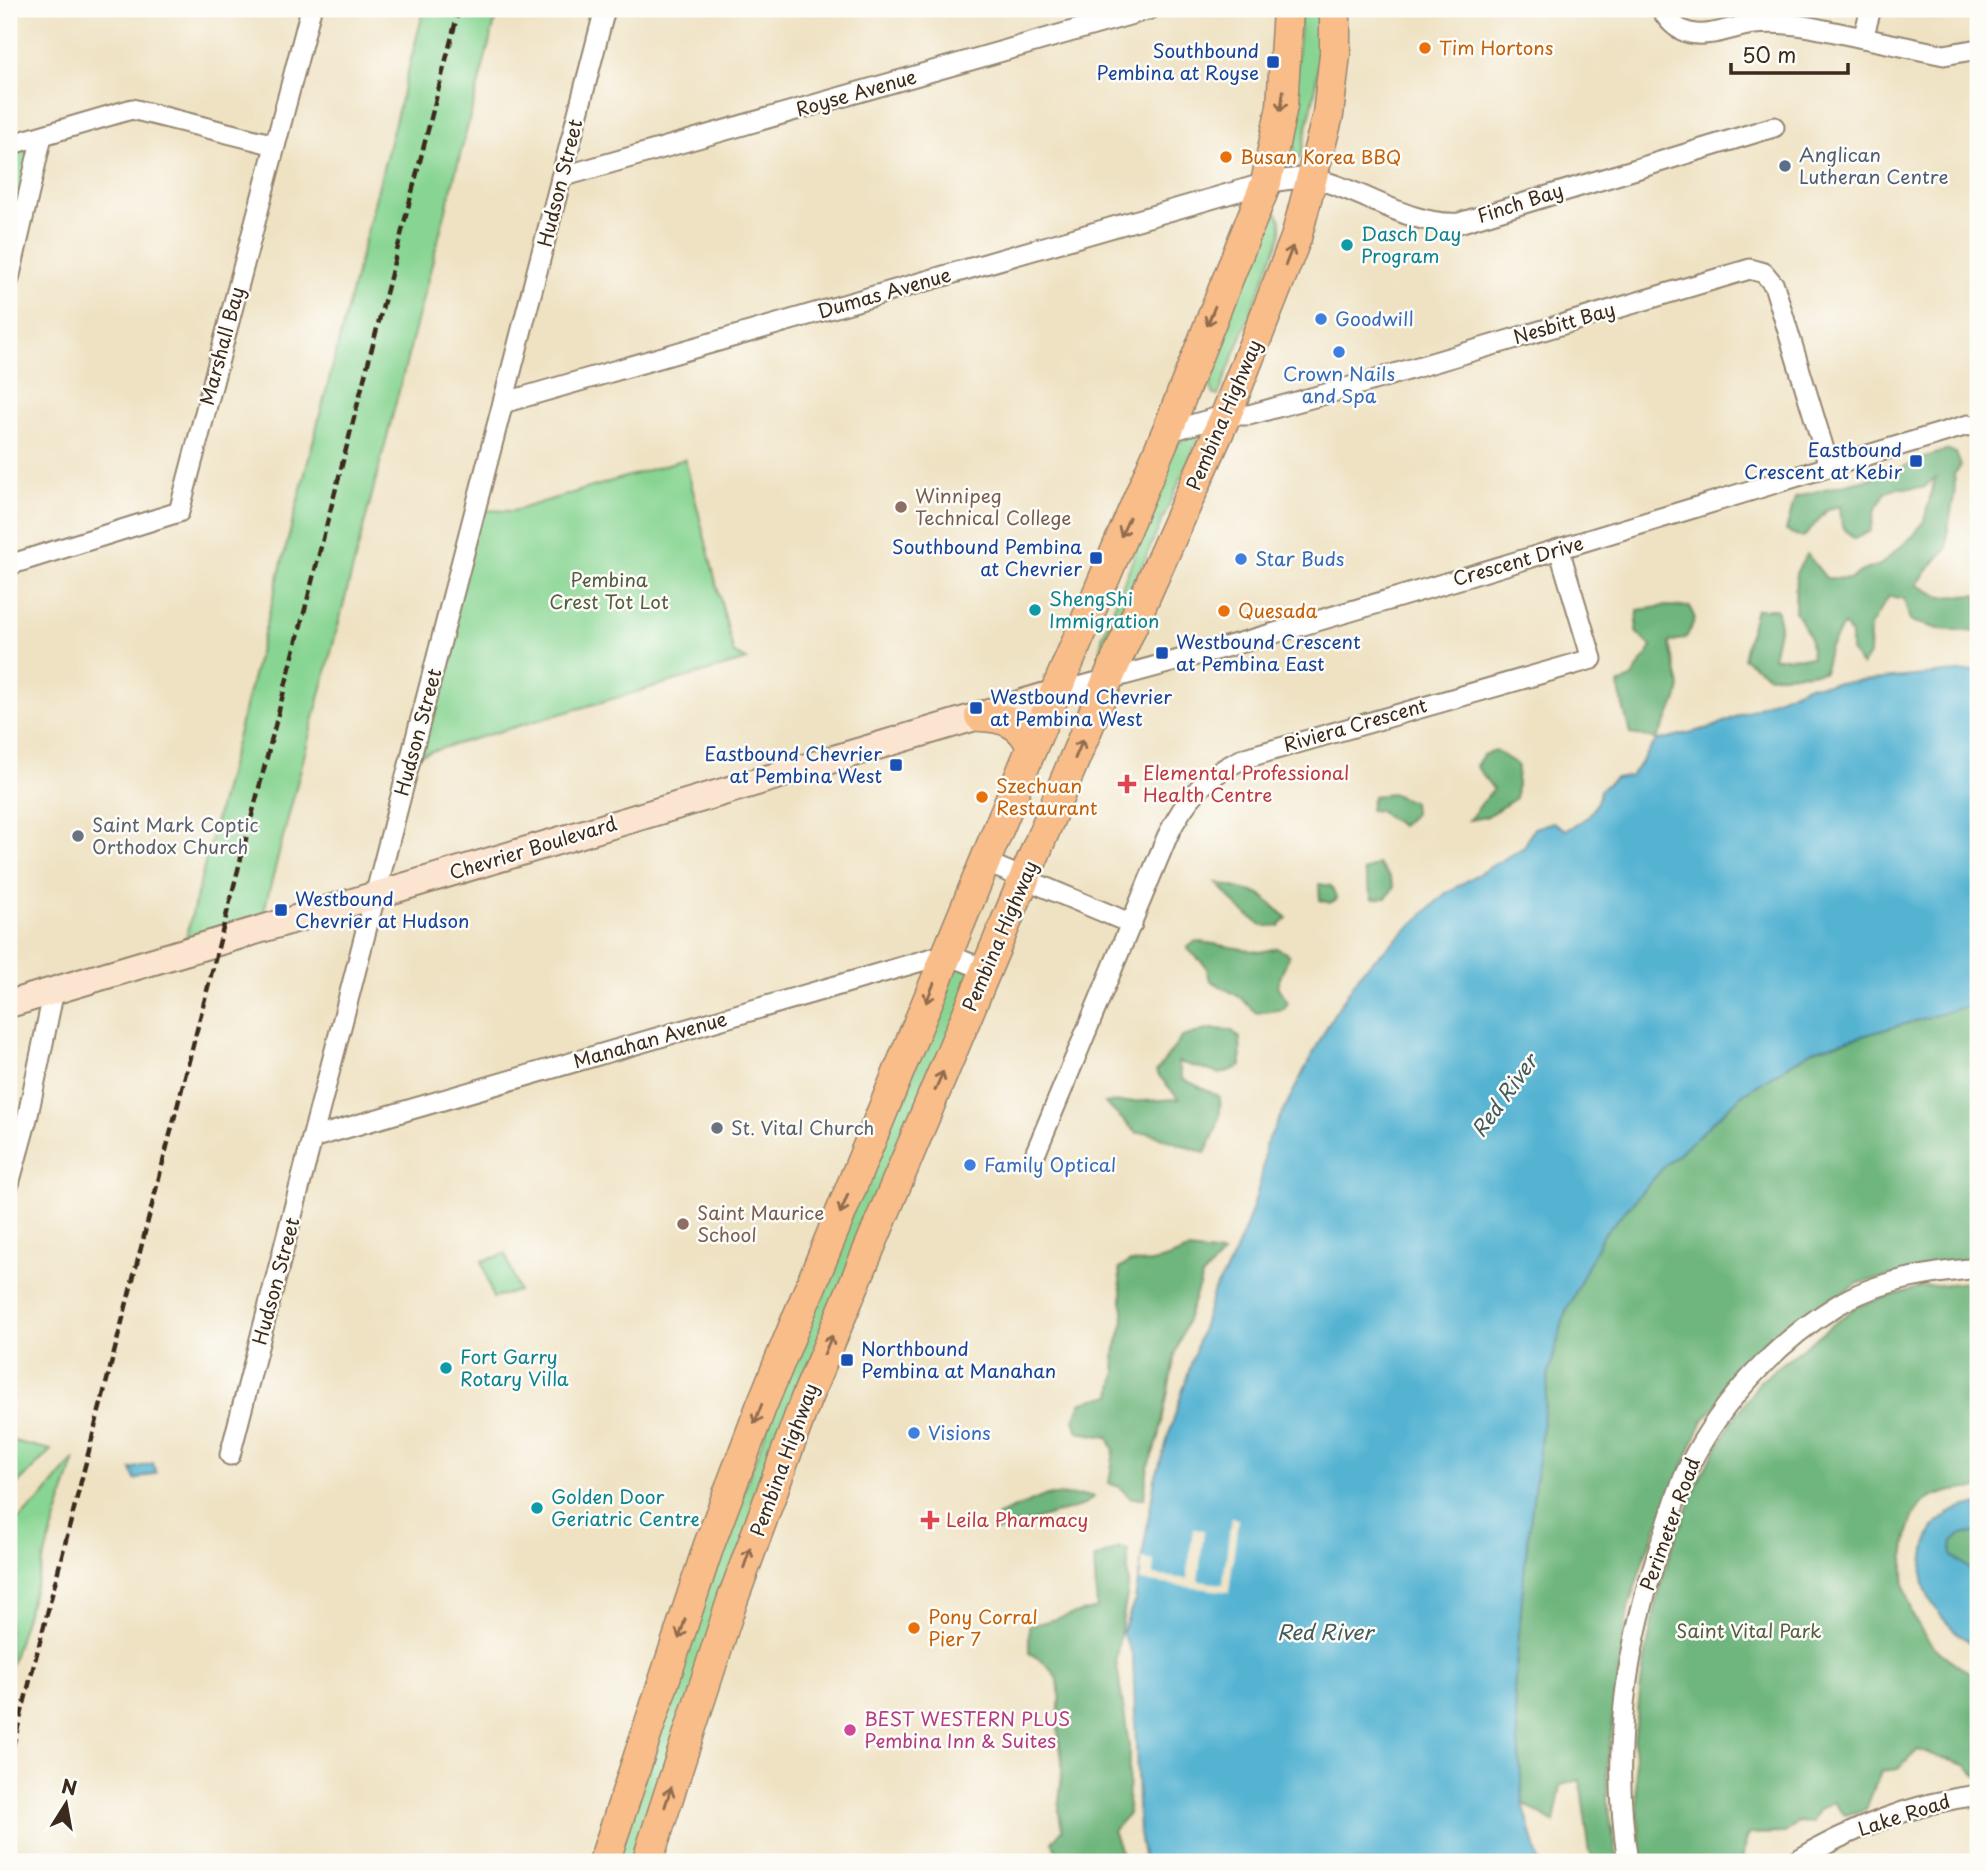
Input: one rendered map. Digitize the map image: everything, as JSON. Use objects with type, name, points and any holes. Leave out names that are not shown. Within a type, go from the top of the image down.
[{"type":"main road","name":"Pembina Highway","points":[[604,1862],[740,1462],[946,954],[1167,432],[1266,183],[1282,106],[1288,9]]},
{"type":"main road","name":"Pembina Highway","points":[[647,1862],[775,1480],[1108,679],[1226,415],[1296,238],[1328,115],[1335,54],[1335,9]]},
{"type":"main road","points":[[980,716],[995,716],[1014,723],[1027,735],[1032,747]]},
{"type":"main road","points":[[856,1173],[894,1189]]},
{"type":"street","name":"Marshall Bay","points":[[9,565],[179,512],[311,9]]},
{"type":"street","name":"Hudson Street","points":[[230,1455],[605,9]]},
{"type":"street","name":"Royse Avenue","points":[[561,177],[1150,9]]},
{"type":"street","points":[[1661,9],[1676,27],[1689,33],[1705,34],[1754,24],[1783,23],[1944,55],[1978,49]]},
{"type":"street","points":[[1863,38],[1871,9]]},
{"type":"street","points":[[9,145],[132,109],[275,145]]},
{"type":"street","name":"Finch Bay","points":[[1266,183],[1312,179],[1418,218],[1440,224],[1459,223],[1774,127]]},
{"type":"street","points":[[9,279],[41,136]]},
{"type":"street","name":"Dumas Avenue","points":[[503,403],[1266,183]]},
{"type":"street","name":"Nesbitt Bay","points":[[1167,432],[1226,415],[1249,415],[1750,269],[1764,273],[1774,285],[1829,466]]},
{"type":"street","name":"Crescent Drive","points":[[1056,692],[1559,549],[1975,422]]},
{"type":"street","name":"Riviera Crescent","points":[[1036,1152],[1178,815],[1205,780],[1221,768],[1300,740],[1592,659],[1559,549]]},
{"type":"street","name":"Chevrier Boulevard","points":[[9,1004],[1056,692]]},
{"type":"street","points":[[985,862],[1132,924]]},
{"type":"street","points":[[946,954],[986,970]]},
{"type":"street","name":"Manahan Avenue","points":[[312,1138],[946,954]]},
{"type":"street","points":[[9,1184],[28,1115],[54,990]]},
{"type":"street","name":"Perimeter Road","points":[[1628,1862],[1619,1770],[1629,1664],[1636,1620],[1689,1465],[1734,1396],[1789,1341],[1837,1305],[1887,1283],[1978,1268]]},
{"type":"street","name":"Lake Road","points":[[1794,1862],[1828,1842],[1894,1816],[1957,1797],[1978,1795]]},
{"type":"green space","points":[[424,9],[498,9],[259,930],[182,953]]},
{"type":"green space","points":[[1301,9],[1322,9],[1323,13],[1315,92],[1300,159],[1296,157],[1291,135]]},
{"type":"green space","points":[[42,136],[9,279],[9,145]]},
{"type":"green space","points":[[1274,208],[1281,220],[1281,235],[1218,396],[1214,395],[1205,372],[1270,209]]},
{"type":"green space","points":[[1194,432],[1200,435],[1105,649],[1101,648],[1102,638],[1133,559],[1146,511],[1170,449]]},
{"type":"green space","points":[[1948,450],[1956,453],[1961,466],[1954,474],[1947,549],[1917,585],[1941,597],[1978,595],[1978,632],[1939,629],[1910,621],[1904,599],[1889,596],[1870,626],[1869,655],[1862,666],[1851,652],[1851,635],[1844,624],[1829,648],[1824,672],[1769,676],[1743,658],[1756,609],[1776,609],[1780,624],[1773,658],[1812,657],[1809,635],[1795,611],[1796,573],[1807,554],[1826,578],[1851,579],[1860,572],[1880,565],[1914,535],[1924,521],[1935,478],[1923,488],[1897,488],[1886,492],[1875,510],[1870,531],[1854,539],[1842,527],[1840,506],[1828,509],[1803,538],[1786,531],[1795,498],[1879,476]]},
{"type":"green space","name":"Pembina Crest Tot Lot","points":[[685,459],[734,654],[747,660],[411,757],[475,510],[513,511]]},
{"type":"green space","points":[[1666,606],[1690,607],[1695,619],[1686,638],[1669,642],[1680,686],[1677,700],[1657,739],[1630,734],[1618,685],[1632,677],[1652,647],[1636,632],[1638,610]]},
{"type":"green space","points":[[1496,751],[1518,765],[1516,798],[1486,817],[1469,820],[1493,789],[1476,766],[1483,755]]},
{"type":"green space","points":[[1393,794],[1413,802],[1414,814],[1401,826],[1379,811],[1370,810],[1373,796]]},
{"type":"green space","points":[[1378,864],[1389,876],[1394,887],[1386,898],[1372,899],[1364,871]]},
{"type":"green space","points":[[1217,883],[1260,894],[1287,918],[1279,926],[1262,926],[1240,909]]},
{"type":"green space","points":[[1319,884],[1331,886],[1337,899],[1330,903],[1320,900]]},
{"type":"green space","points":[[1196,941],[1260,952],[1277,948],[1289,955],[1277,986],[1288,1002],[1284,1009],[1256,1013],[1241,998],[1210,980],[1206,966],[1187,948]]},
{"type":"green space","points":[[945,954],[986,970],[809,1394],[647,1862],[604,1862]]},
{"type":"green space","points":[[1978,1003],[1978,1257],[1859,1283],[1806,1316],[1766,1347],[1703,1420],[1645,1555],[1628,1609],[1608,1759],[1607,1800],[1618,1862],[1597,1862],[1590,1853],[1580,1780],[1561,1785],[1554,1823],[1523,1803],[1514,1691],[1525,1563],[1549,1372],[1565,1314],[1601,1238],[1663,1168],[1743,1094],[1813,1050]]},
{"type":"green space","points":[[1210,1029],[1231,1030],[1240,1038],[1241,1066],[1221,1074],[1178,1062],[1183,1079],[1220,1097],[1217,1126],[1205,1153],[1149,1133],[1137,1133],[1105,1103],[1179,1099],[1156,1072],[1182,1037]]},
{"type":"green space","points":[[1188,1250],[1223,1254],[1202,1277],[1175,1355],[1159,1438],[1148,1466],[1144,1498],[1131,1498],[1119,1487],[1109,1483],[1114,1451],[1108,1437],[1078,1432],[1074,1420],[1082,1402],[1112,1395],[1116,1372],[1114,1356],[1124,1321],[1119,1269],[1129,1262],[1145,1263]]},
{"type":"green space","points":[[506,1254],[518,1291],[493,1298],[482,1261]]},
{"type":"green space","name":"Saint Vital Park","points":[[1978,1281],[1978,1488],[1945,1493],[1922,1504],[1910,1525],[1904,1578],[1911,1611],[1928,1640],[1966,1671],[1978,1676],[1978,1777],[1968,1766],[1918,1750],[1898,1769],[1881,1771],[1866,1809],[1845,1815],[1833,1802],[1819,1810],[1812,1823],[1798,1822],[1785,1833],[1750,1834],[1745,1841],[1742,1862],[1644,1862],[1640,1850],[1634,1742],[1643,1669],[1656,1603],[1671,1549],[1701,1476],[1732,1421],[1761,1380],[1857,1306],[1920,1287]]},
{"type":"green space","points":[[9,1440],[51,1450],[9,1493]]},
{"type":"green space","points":[[75,1458],[9,1671],[9,1528],[42,1498]]},
{"type":"green space","points":[[1047,1495],[1094,1496],[1084,1505],[997,1531],[992,1526],[998,1515]]},
{"type":"green space","points":[[1978,1532],[1978,1576],[1951,1555],[1953,1541],[1961,1535]]},
{"type":"green space","points":[[1119,1548],[1128,1550],[1128,1589],[1116,1658],[1129,1746],[1128,1814],[1113,1831],[1125,1862],[1068,1862],[1061,1858],[1052,1842],[1063,1829],[1059,1813],[1062,1764],[1058,1731],[1058,1683],[1050,1668],[1029,1653],[1029,1626],[1097,1608],[1094,1559]]},
{"type":"water","name":"Red River","points":[[1978,670],[1978,1003],[1813,1050],[1743,1094],[1663,1168],[1601,1238],[1565,1314],[1549,1372],[1525,1563],[1514,1691],[1523,1803],[1539,1862],[1144,1862],[1139,1833],[1133,1655],[1122,1633],[1135,1600],[1155,1479],[1214,1290],[1232,1260],[1255,1200],[1265,1146],[1332,1017],[1363,970],[1446,893],[1524,847],[1534,828],[1553,822],[1566,830],[1579,823],[1593,810],[1600,790],[1615,778],[1631,776],[1656,741],[1713,727],[1806,686]]},
{"type":"water","points":[[153,1463],[156,1473],[135,1480],[131,1469]]},
{"type":"water","points":[[1978,1505],[1978,1532],[1961,1535],[1953,1541],[1951,1555],[1978,1576],[1978,1649],[1954,1630],[1934,1606],[1925,1588],[1923,1564],[1928,1540],[1937,1524],[1958,1509]]},
{"type":"pier","points":[[1231,1518],[1238,1519],[1229,1592],[1140,1581],[1142,1559],[1154,1561],[1153,1575],[1187,1579],[1193,1529],[1204,1530],[1198,1581],[1223,1584]]},
{"type":"railway","points":[[9,1762],[459,9]]},
{"type":"place","name":"Tim Hortons","points":[[1425,48]]},
{"type":"place","name":"Southbound Pembina at Royse","points":[[1273,62]]},
{"type":"place","name":"Busan Korea BBQ","points":[[1226,157]]},
{"type":"place","name":"Anglican Lutheran Centre","points":[[1785,166]]},
{"type":"place","name":"Dasch Day Program","points":[[1347,245]]},
{"type":"place","name":"Goodwill","points":[[1321,319]]},
{"type":"place","name":"Crown Nails and Spa","points":[[1339,352]]},
{"type":"place","name":"Eastbound Crescent at Kebir","points":[[1916,461]]},
{"type":"place","name":"Winnipeg Technical College","points":[[901,507]]},
{"type":"place","name":"Southbound Pembina at Chevrier","points":[[1096,558]]},
{"type":"place","name":"Star Buds","points":[[1241,559]]},
{"type":"place","name":"ShengShi Immigration","points":[[1035,610]]},
{"type":"place","name":"Quesada","points":[[1224,611]]},
{"type":"place","name":"Westbound Crescent at Pembina East","points":[[1162,653]]},
{"type":"place","name":"Westbound Chevrier at Pembina West","points":[[976,708]]},
{"type":"place","name":"Eastbound Chevrier at Pembina West","points":[[896,765]]},
{"type":"place","name":"Elemental Professional Health Centre","points":[[1127,784]]},
{"type":"place","name":"Szechuan Restaurant","points":[[982,797]]},
{"type":"place","name":"Saint Mark Coptic Orthodox Church","points":[[78,836]]},
{"type":"place","name":"Westbound Chevrier at Hudson","points":[[281,910]]},
{"type":"place","name":"St. Vital Church","points":[[717,1128]]},
{"type":"place","name":"Family Optical","points":[[970,1165]]},
{"type":"place","name":"Saint Maurice School","points":[[683,1224]]},
{"type":"place","name":"Northbound Pembina at Manahan","points":[[847,1360]]},
{"type":"place","name":"Fort Garry Rotary Villa","points":[[446,1368]]},
{"type":"place","name":"Visions","points":[[914,1433]]},
{"type":"place","name":"Golden Door Geriatric Centre","points":[[537,1508]]},
{"type":"place","name":"Leila Pharmacy","points":[[930,1520]]},
{"type":"place","name":"Pony Corral Pier 7","points":[[914,1628]]},
{"type":"place","name":"BEST WESTERN PLUS Pembina Inn & Suites","points":[[850,1730]]}]
